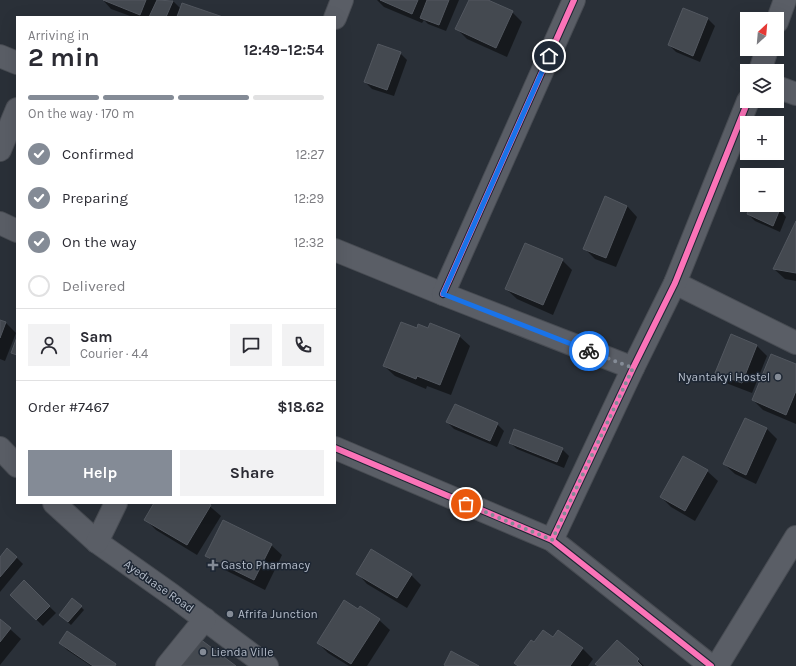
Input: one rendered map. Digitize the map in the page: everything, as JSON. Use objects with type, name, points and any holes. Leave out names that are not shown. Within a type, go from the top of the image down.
[{"type":"street","points":[[336,16],[342,0]]},
{"type":"street","points":[[443,294],[574,0]]},
{"type":"street","points":[[780,12],[784,0]]},
{"type":"street","points":[[0,56],[16,63]]},
{"type":"street","points":[[784,90],[796,94]]},
{"type":"street","points":[[552,540],[675,283],[745,108]]},
{"type":"street","points":[[0,150],[16,111]]},
{"type":"street","points":[[0,223],[16,231]]},
{"type":"street","points":[[336,250],[633,368]]},
{"type":"street","points":[[675,283],[796,343]]},
{"type":"street","points":[[0,448],[16,465]]},
{"type":"street","points":[[336,448],[552,540],[711,666]]},
{"type":"street","name":"Ayeduase Road","points":[[55,504],[97,542],[205,619],[267,666]]},
{"type":"street","points":[[97,542],[116,504]]},
{"type":"street","points":[[717,666],[796,537]]},
{"type":"street","points":[[167,666],[205,619]]},
{"type":"building","points":[[103,0],[146,0],[140,15]]},
{"type":"building","points":[[157,0],[173,1],[166,16],[149,16]]},
{"type":"building","points":[[380,0],[418,0],[412,14]]},
{"type":"building","points":[[427,0],[449,0],[439,25],[420,18]]},
{"type":"building","points":[[469,0],[488,0],[513,11],[496,48],[455,29]]},
{"type":"building","points":[[182,3],[220,16],[177,16]]},
{"type":"building","points":[[683,8],[708,18],[693,56],[668,45]]},
{"type":"building","points":[[378,44],[401,52],[387,90],[364,82]]},
{"type":"building","points":[[605,196],[627,206],[606,258],[583,249]]},
{"type":"building","points":[[748,212],[779,212],[773,226],[747,214]]},
{"type":"building","points":[[796,221],[796,273],[773,269]]},
{"type":"building","points":[[525,243],[563,259],[543,305],[505,289]]},
{"type":"building","points":[[0,320],[6,322],[0,338]]},
{"type":"building","points":[[401,322],[417,328],[418,324],[428,328],[430,323],[460,335],[440,385],[417,376],[416,379],[383,366]]},
{"type":"building","points":[[731,334],[757,345],[742,383],[715,373]]},
{"type":"building","points":[[16,340],[16,355],[11,353]]},
{"type":"building","name":"Nyantakyi Hostel","points":[[771,354],[796,364],[796,391],[786,415],[752,400]]},
{"type":"building","points":[[455,404],[498,423],[490,441],[446,422]]},
{"type":"building","points":[[745,418],[767,428],[746,475],[723,464]]},
{"type":"building","points":[[514,429],[563,448],[557,462],[509,443]]},
{"type":"building","points":[[683,456],[708,470],[685,511],[660,497]]},
{"type":"building","points":[[153,504],[211,505],[187,545],[144,520]]},
{"type":"building","points":[[223,520],[272,544],[254,580],[205,556]]},
{"type":"building","points":[[7,548],[17,557],[0,577],[0,557]]},
{"type":"building","points":[[371,549],[412,574],[397,598],[356,574]]},
{"type":"building","points":[[24,580],[50,606],[36,620],[10,595]]},
{"type":"building","points":[[72,598],[82,606],[68,622],[59,615]]},
{"type":"building","points":[[344,600],[358,609],[360,606],[380,619],[351,664],[317,643]]},
{"type":"building","points":[[0,619],[11,628],[0,642]]},
{"type":"building","points":[[543,630],[553,637],[558,630],[583,648],[570,666],[518,666],[514,663],[531,640],[534,642]]},
{"type":"building","points":[[67,631],[116,664],[115,666],[93,666],[59,643]]},
{"type":"building","name":"Lienda Ville","points":[[200,639],[236,666],[178,666]]},
{"type":"building","points":[[617,640],[639,659],[637,661],[642,666],[598,666],[595,664]]},
{"type":"building","points":[[451,651],[479,666],[444,665]]},
{"type":"cycle path","points":[[443,294],[574,0]]},
{"type":"cycle path","points":[[552,540],[675,283],[745,108]]},
{"type":"cycle path","points":[[336,448],[552,540],[711,666]]},
{"type":"way so far","points":[[466,504],[552,540],[633,368],[589,351]]},
{"type":"place","name":"Nyantakyi Hostel","points":[[778,377]]},
{"type":"place","name":"Gasto Pharmacy","points":[[213,565]]},
{"type":"place","name":"Afrifa Junction","points":[[230,614]]},
{"type":"place","name":"Lienda Ville","points":[[203,652]]},
{"type":"route","points":[[549,56],[443,294],[589,351]]}]
